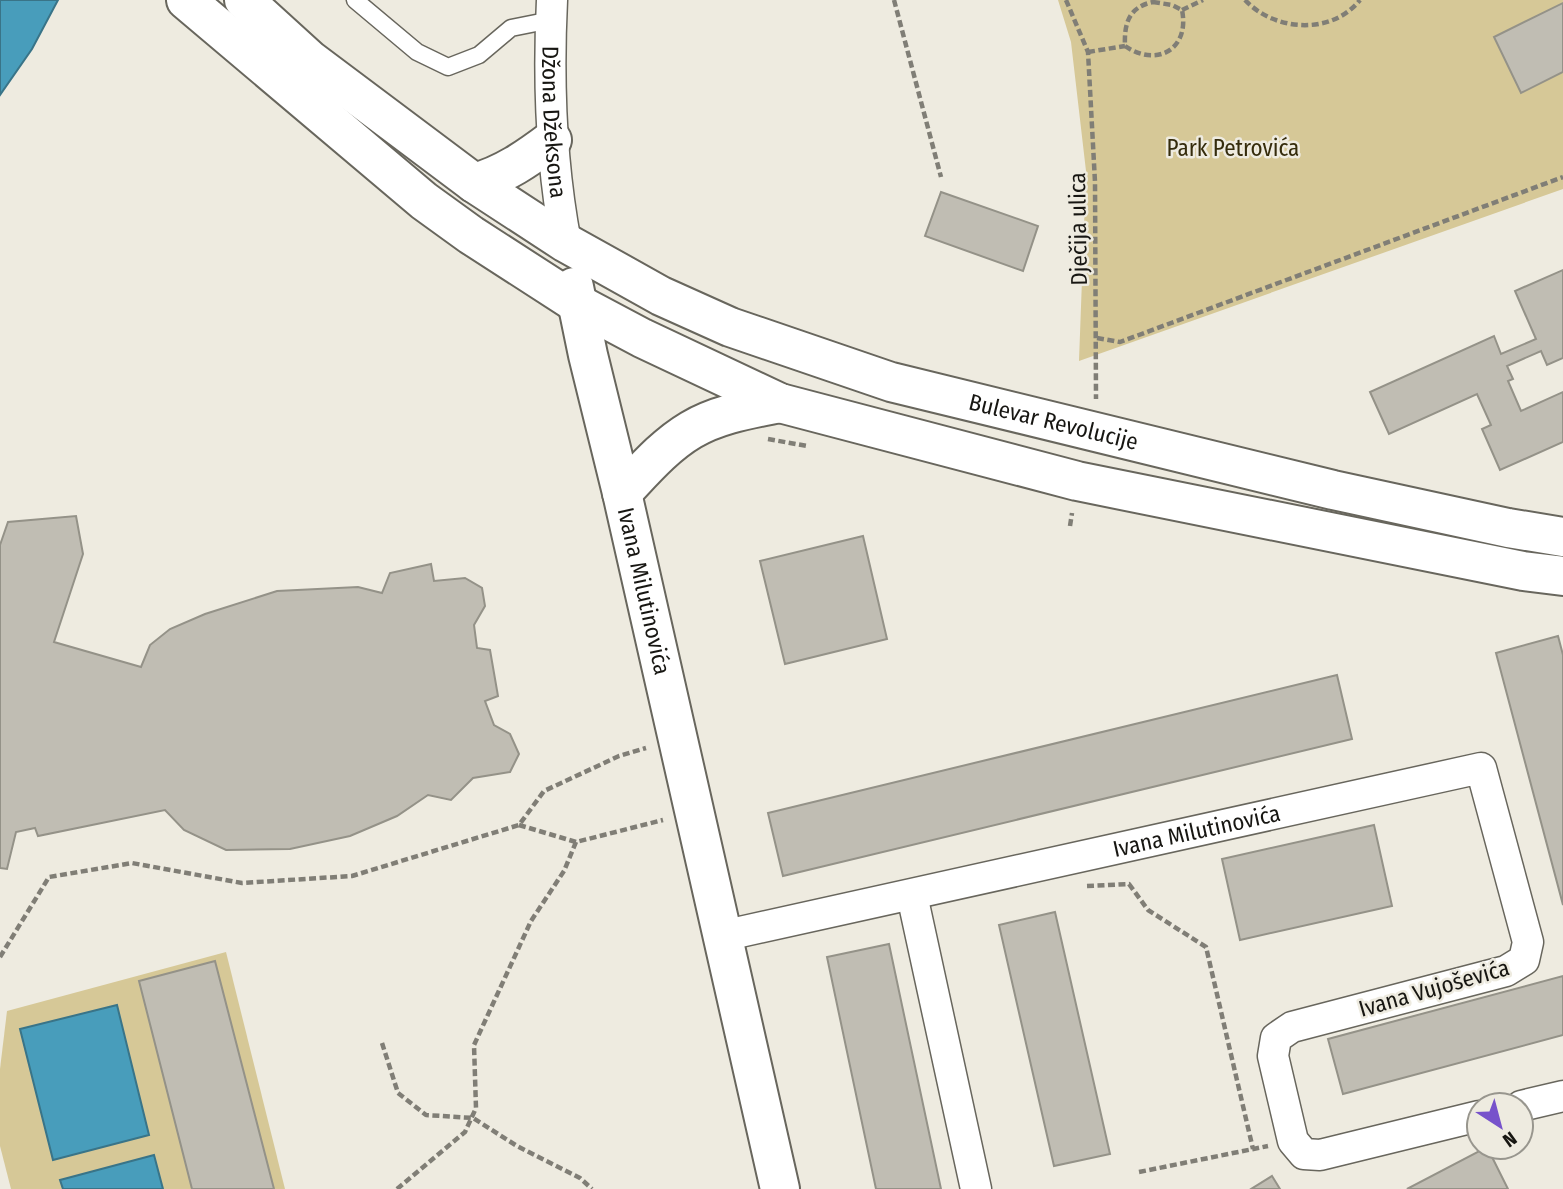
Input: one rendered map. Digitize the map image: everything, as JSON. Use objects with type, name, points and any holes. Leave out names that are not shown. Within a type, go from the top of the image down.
[{"type":"main road","points":[[186,0],[424,201],[578,304],[780,403],[1077,481],[1523,571],[1563,576]]},
{"type":"main road","name":"Bulevar Revolucije","points":[[244,0],[310,60],[474,183],[566,243],[661,296],[730,327],[891,382],[1333,490],[1508,528],[1563,537]]},
{"type":"main road","points":[[474,183],[494,178],[523,162],[552,140]]},
{"type":"main road","name":"Ivana Milutinovića","points":[[566,243],[780,1189]]},
{"type":"main road","points":[[622,493],[663,451],[691,430],[727,414],[780,403]]},
{"type":"street","name":"Džona Džeksona","points":[[552,10],[552,140],[558,200],[566,243]]},
{"type":"street","name":"Ivana Milutinovića","points":[[722,936],[1481,768]]},
{"type":"street","name":"Ivana Vujoševića","points":[[1298,1147],[1273,1056],[1276,1038],[1292,1027],[1506,971],[1524,960],[1528,942],[1481,768]]},
{"type":"street","points":[[912,895],[976,1189]]},
{"type":"street","points":[[1535,1103],[1563,1096]]},
{"type":"street","points":[[1298,1147],[1320,1155],[1465,1119]]},
{"type":"lane","points":[[355,0],[417,52],[448,66],[480,55],[511,28],[552,10]]},
{"type":"path","points":[[894,0],[941,177]]},
{"type":"path","name":"Dječija ulica","points":[[1066,0],[1088,52],[1096,182],[1096,407]]},
{"type":"path","points":[[1182,10],[1203,0]]},
{"type":"path","points":[[1245,0],[1255,11],[1279,23],[1305,26],[1331,20],[1354,7],[1360,0]]},
{"type":"path","points":[[1125,46],[1124,31],[1127,19],[1142,4],[1153,2],[1172,5],[1182,10]]},
{"type":"path","points":[[1088,52],[1125,46],[1143,55],[1166,52],[1174,47],[1183,34],[1182,10]]},
{"type":"path","points":[[1097,338],[1120,342],[1563,177]]},
{"type":"path","points":[[519,825],[544,791],[619,756],[678,741]]},
{"type":"path","points":[[0,957],[49,877],[132,863],[242,883],[352,876],[519,825],[576,842],[663,820]]},
{"type":"path","points":[[397,1189],[465,1132],[473,1118],[476,1108],[474,1045],[531,921],[564,871],[576,842]]},
{"type":"path","points":[[1083,887],[1129,884],[1148,910],[1206,947],[1253,1149]]},
{"type":"path","points":[[382,1043],[398,1093],[426,1115],[473,1118],[517,1146],[580,1178],[592,1189]]},
{"type":"path","points":[[1139,1172],[1253,1149],[1298,1147]]},
{"type":"green space","name":"Park Petrovića","points":[[1058,0],[1563,0],[1563,189],[1079,361],[1086,171],[1071,42]]},
{"type":"green space","points":[[226,952],[285,1189],[11,1189],[0,1146],[0,1069],[7,1011]]},
{"type":"water","points":[[0,0],[58,0],[32,49],[0,95]]},
{"type":"water","points":[[117,1005],[149,1135],[53,1160],[20,1029]]},
{"type":"water","points":[[154,1155],[163,1189],[63,1189],[60,1180]]},
{"type":"building","points":[[1563,3],[1563,72],[1521,93],[1494,37]]},
{"type":"building","points":[[941,192],[1038,226],[1023,271],[925,236]]},
{"type":"building","points":[[1563,270],[1563,358],[1547,365],[1541,351],[1507,366],[1513,379],[1508,381],[1521,411],[1563,392],[1563,442],[1500,470],[1482,429],[1491,425],[1477,394],[1389,434],[1370,392],[1494,336],[1501,354],[1536,339],[1515,291]]},
{"type":"building","points":[[76,516],[83,554],[54,642],[141,667],[150,645],[170,629],[205,614],[277,591],[358,587],[382,593],[390,573],[431,564],[434,581],[465,578],[482,588],[485,606],[474,625],[477,648],[490,650],[498,696],[485,701],[494,725],[510,734],[519,754],[510,772],[473,778],[451,800],[428,795],[397,816],[350,836],[290,849],[226,850],[184,830],[165,810],[38,836],[35,828],[16,832],[7,869],[0,868],[0,545],[8,522]]},
{"type":"building","points":[[863,536],[887,639],[785,664],[760,561]]},
{"type":"building","points":[[1558,636],[1563,655],[1563,905],[1496,653]]},
{"type":"building","points":[[1337,675],[1352,739],[783,876],[768,813]]},
{"type":"building","points":[[1374,825],[1392,906],[1240,940],[1222,859]]},
{"type":"building","points":[[1055,912],[1110,1154],[1054,1166],[999,925]]},
{"type":"building","points":[[889,944],[941,1189],[876,1189],[827,957]]},
{"type":"building","points":[[215,961],[274,1189],[192,1189],[139,981]]},
{"type":"building","points":[[1563,976],[1563,1035],[1343,1094],[1328,1039]]},
{"type":"building","points":[[1465,1159],[1465,1161],[1494,1161],[1508,1189],[1407,1189]]},
{"type":"building","points":[[1272,1176],[1280,1189],[1251,1189]]}]
